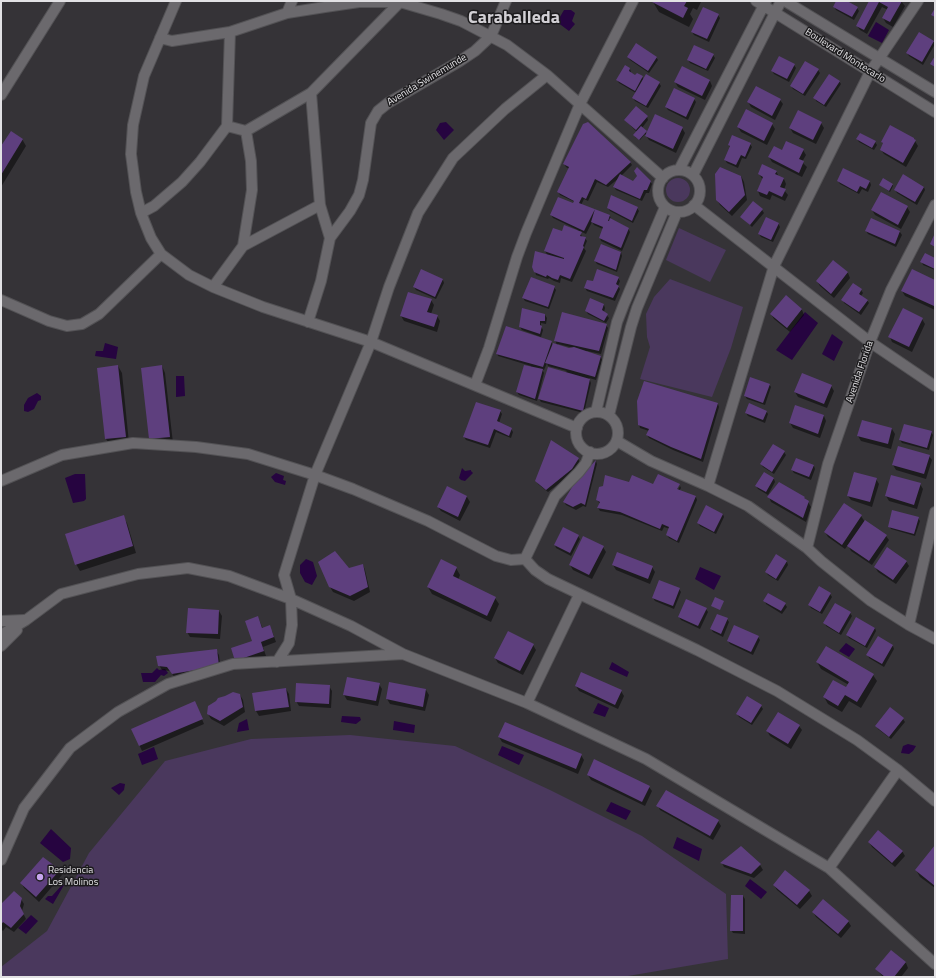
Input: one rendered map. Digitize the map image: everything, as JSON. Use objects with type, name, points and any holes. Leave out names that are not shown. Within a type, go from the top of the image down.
[{"type":"street","points":[[1,95],[60,1]]},
{"type":"street","points":[[176,1],[144,76],[133,125],[131,154],[136,192],[141,212],[151,238],[160,254],[189,275],[213,287],[263,307],[371,342],[577,428]]},
{"type":"street","points":[[287,14],[292,1]]},
{"type":"street","points":[[160,38],[172,41],[230,32],[287,14],[359,2],[400,1],[461,21],[507,45],[547,75],[663,178]]},
{"type":"street","points":[[226,126],[246,132],[311,93],[400,1]]},
{"type":"street","name":"Avenida Swinemunde","points":[[308,322],[321,281],[330,238],[350,211],[359,195],[363,180],[371,123],[378,111],[388,103],[475,51],[491,36],[506,1]]},
{"type":"street","points":[[474,385],[489,348],[517,257],[580,104],[633,1]]},
{"type":"street","points":[[694,175],[774,12],[781,1]]},
{"type":"street","name":"Boulevard Montecarlo","points":[[785,1],[935,92]]},
{"type":"street","points":[[708,486],[774,266],[870,72],[918,1]]},
{"type":"street","points":[[679,170],[762,3]]},
{"type":"street","name":"Boulevard Montecarlo","points":[[762,3],[774,12],[935,112]]},
{"type":"street","points":[[141,212],[154,206],[182,182],[200,162],[226,126],[230,32]]},
{"type":"street","points":[[277,662],[288,642],[292,625],[291,599],[284,575],[315,474],[371,342],[389,287],[418,213],[453,158],[505,109],[547,75]]},
{"type":"street","points":[[311,93],[320,205],[330,238]]},
{"type":"street","points":[[243,246],[252,190],[251,161],[246,132]]},
{"type":"street","points":[[679,170],[687,171],[694,175],[700,190],[699,198],[694,205],[686,210],[677,212],[665,207],[660,200],[658,193],[659,185],[663,178],[670,172],[679,170]]},
{"type":"street","points":[[213,287],[243,246],[320,205]]},
{"type":"street","points":[[694,205],[870,342],[935,386]]},
{"type":"street","name":"Avenida Florida","points":[[807,548],[828,464],[870,342],[892,290],[935,206]]},
{"type":"street","points":[[596,412],[618,322],[624,304],[665,207]]},
{"type":"street","points":[[609,415],[635,314],[677,212]]},
{"type":"street","points":[[1,300],[48,321],[67,326],[82,324],[99,314],[160,254]]},
{"type":"street","points":[[596,412],[603,412],[609,415],[616,422],[618,432],[617,441],[612,448],[597,454],[583,449],[577,436],[577,428],[581,420],[587,414],[596,412]]},
{"type":"street","points":[[617,441],[651,461],[708,486],[748,506],[807,548],[871,601],[909,625],[935,639]]},
{"type":"street","points":[[1,481],[62,455],[133,443],[196,447],[248,454],[315,474],[353,489],[428,520],[496,556],[511,560],[525,559]]},
{"type":"street","points":[[525,559],[555,496],[579,472],[586,463],[590,452]]},
{"type":"street","points":[[909,625],[935,512]]},
{"type":"street","points":[[525,559],[535,570],[548,579],[697,650],[777,691],[857,740],[898,770],[935,801]]},
{"type":"street","points":[[1,636],[26,620],[61,594],[138,574],[188,568],[229,576],[291,599],[351,626],[403,654],[527,703],[646,759],[829,868],[935,964]]},
{"type":"street","points":[[527,703],[579,594]]},
{"type":"street","points":[[1,621],[26,620]]},
{"type":"street","points":[[1,646],[26,620]]},
{"type":"street","points":[[1,860],[24,808],[70,748],[118,712],[168,684],[233,664],[403,654]]},
{"type":"street","points":[[829,868],[898,770]]},
{"type":"shaded area","points":[[564,10],[571,10],[575,13],[572,21],[575,24],[569,31],[557,22]]},
{"type":"shaded area","points":[[876,22],[889,30],[882,43],[868,36]]},
{"type":"shaded area","points":[[446,122],[454,130],[444,140],[436,130],[440,123]]},
{"type":"shaded area","points":[[678,178],[687,181],[690,190],[687,199],[678,202],[669,199],[666,190],[669,181]]},
{"type":"shaded area","points":[[679,228],[726,250],[710,282],[666,260]]},
{"type":"shaded area","points":[[670,279],[743,307],[731,348],[712,397],[640,379],[650,347],[647,337],[646,314],[654,297]]},
{"type":"shaded area","points":[[805,312],[818,323],[792,360],[776,350]]},
{"type":"shaded area","points":[[832,334],[843,342],[834,361],[822,354]]},
{"type":"shaded area","points":[[105,343],[118,347],[116,359],[95,356],[96,351],[103,351]]},
{"type":"shaded area","points":[[176,376],[184,376],[185,396],[176,397]]},
{"type":"shaded area","points":[[37,393],[41,396],[41,400],[38,401],[34,409],[28,412],[24,411],[24,405],[28,398]]},
{"type":"shaded area","points":[[462,468],[465,471],[471,470],[473,473],[465,481],[459,478]]},
{"type":"shaded area","points":[[276,473],[284,476],[283,480],[286,481],[285,485],[275,482],[271,477]]},
{"type":"shaded area","points":[[75,474],[85,474],[86,499],[84,501],[73,503],[65,478]]},
{"type":"shaded area","points":[[306,559],[313,562],[317,576],[312,585],[305,582],[300,573],[300,565]]},
{"type":"shaded area","points":[[700,567],[721,576],[714,590],[695,579]]},
{"type":"shaded area","points":[[846,643],[855,649],[849,657],[839,651]]},
{"type":"shaded area","points":[[612,662],[629,672],[627,677],[609,669]]},
{"type":"shaded area","points":[[157,668],[159,670],[165,669],[168,673],[164,676],[161,675],[155,682],[143,682],[141,673],[152,673]]},
{"type":"shaded area","points":[[598,703],[609,708],[605,717],[593,713]]},
{"type":"shaded area","points":[[342,716],[360,717],[361,720],[356,724],[341,722]]},
{"type":"shaded area","points":[[247,719],[249,730],[237,732],[239,723]]},
{"type":"shaded area","points":[[394,721],[415,725],[414,733],[393,730]]},
{"type":"shaded area","points":[[350,735],[455,746],[550,790],[642,836],[726,894],[728,959],[622,977],[1,977],[1,967],[47,931],[89,853],[165,761],[251,739]]},
{"type":"shaded area","points":[[908,744],[916,746],[909,754],[901,753],[903,746]]},
{"type":"shaded area","points":[[502,746],[524,755],[519,765],[498,755]]},
{"type":"shaded area","points":[[154,747],[158,759],[142,765],[138,754]]},
{"type":"shaded area","points":[[120,783],[125,784],[124,790],[119,795],[111,788]]},
{"type":"shaded area","points":[[611,802],[631,811],[626,820],[606,811]]},
{"type":"shaded area","points":[[51,829],[71,848],[70,859],[63,862],[40,843]]},
{"type":"shaded area","points":[[677,837],[702,849],[699,861],[673,848]]},
{"type":"shaded area","points":[[750,879],[767,892],[761,899],[745,886]]},
{"type":"shaded area","points":[[62,885],[64,885],[53,904],[45,899],[48,896],[52,896]]},
{"type":"shaded area","points":[[31,915],[38,921],[26,934],[18,928]]},
{"type":"building","points":[[687,1],[684,6],[688,8],[683,18],[652,2]]},
{"type":"building","points":[[836,1],[847,1],[858,7],[852,17],[833,7]]},
{"type":"building","points":[[869,1],[902,1],[890,22],[882,18],[888,7],[879,2],[864,30],[856,26]]},
{"type":"building","points":[[703,7],[719,14],[707,39],[691,32]]},
{"type":"building","points":[[935,8],[935,17],[931,15]]},
{"type":"building","points":[[919,32],[934,41],[922,62],[906,53]]},
{"type":"building","points":[[636,43],[657,57],[648,71],[627,57]]},
{"type":"building","points":[[694,45],[714,54],[706,69],[687,60]]},
{"type":"building","points":[[779,56],[795,64],[787,79],[771,71]]},
{"type":"building","points":[[935,56],[935,67],[930,64]]},
{"type":"building","points":[[805,61],[819,69],[803,94],[790,86]]},
{"type":"building","points":[[625,65],[630,68],[629,71],[635,75],[637,73],[643,76],[635,91],[616,80]]},
{"type":"building","points":[[682,66],[710,80],[702,96],[674,82]]},
{"type":"building","points":[[646,74],[660,82],[646,106],[632,98]]},
{"type":"building","points":[[829,74],[840,81],[824,105],[813,98]]},
{"type":"building","points":[[756,86],[781,99],[772,116],[747,102]]},
{"type":"building","points":[[674,88],[695,98],[686,117],[665,107]]},
{"type":"building","points":[[636,106],[648,116],[636,130],[624,120]]},
{"type":"building","points":[[746,109],[773,123],[764,141],[737,127]]},
{"type":"building","points":[[798,110],[822,122],[813,140],[789,128]]},
{"type":"building","points":[[655,114],[683,127],[673,149],[645,136]]},
{"type":"building","points":[[588,122],[631,162],[606,185],[595,179],[586,199],[582,197],[579,203],[595,209],[584,231],[550,215],[558,197],[573,203],[574,201],[557,192],[569,167],[563,164],[583,124]]},
{"type":"building","points":[[890,125],[916,140],[903,163],[880,150],[883,143],[881,142]]},
{"type":"building","points":[[641,126],[647,131],[639,140],[633,135]]},
{"type":"building","points":[[11,131],[23,139],[1,175],[1,146]]},
{"type":"building","points":[[860,133],[876,141],[872,148],[856,139]]},
{"type":"building","points":[[732,135],[751,143],[745,157],[741,155],[736,165],[724,160],[730,146],[728,145]]},
{"type":"building","points":[[786,141],[804,149],[799,159],[804,161],[799,173],[768,157],[774,146],[782,150]]},
{"type":"building","points":[[762,164],[777,171],[775,174],[784,178],[780,187],[786,189],[782,197],[769,191],[767,195],[757,191],[763,177],[758,174]]},
{"type":"building","points":[[637,167],[651,181],[647,190],[644,190],[640,199],[613,187],[620,174],[633,181],[637,176],[634,171]]},
{"type":"building","points":[[720,167],[741,176],[745,195],[729,212],[716,200],[715,174]]},
{"type":"building","points":[[843,168],[870,181],[866,189],[860,186],[857,192],[837,181]]},
{"type":"building","points":[[903,174],[924,187],[915,202],[894,190]]},
{"type":"building","points":[[883,178],[893,184],[889,191],[879,185]]},
{"type":"building","points":[[881,192],[908,206],[898,225],[871,210]]},
{"type":"building","points":[[611,195],[638,207],[632,221],[607,208]]},
{"type":"building","points":[[753,201],[763,209],[750,225],[740,217]]},
{"type":"building","points":[[595,209],[610,215],[608,221],[610,218],[629,228],[621,248],[599,238],[603,227],[591,222]]},
{"type":"building","points":[[766,217],[779,223],[771,240],[758,234]]},
{"type":"building","points":[[871,218],[900,231],[895,244],[865,231]]},
{"type":"building","points":[[564,225],[582,232],[580,236],[586,237],[584,247],[570,279],[560,275],[558,280],[547,275],[546,277],[534,272],[532,267],[535,251],[564,259],[544,251],[553,228],[562,231]]},
{"type":"building","points":[[935,233],[935,247],[930,244]]},
{"type":"building","points":[[601,244],[621,252],[616,270],[594,261]]},
{"type":"building","points":[[925,253],[935,258],[935,269],[920,262]]},
{"type":"building","points":[[833,260],[848,272],[831,294],[816,281]]},
{"type":"building","points":[[421,269],[443,279],[435,297],[413,287]]},
{"type":"building","points":[[597,269],[619,277],[616,284],[619,286],[613,298],[584,288],[587,280],[593,281]]},
{"type":"building","points":[[912,269],[935,280],[934,306],[901,291]]},
{"type":"building","points":[[531,277],[555,286],[548,307],[522,298]]},
{"type":"building","points":[[853,283],[862,289],[859,294],[868,300],[859,312],[841,300]]},
{"type":"building","points":[[408,292],[432,299],[427,312],[438,315],[434,327],[400,316]]},
{"type":"building","points":[[786,295],[802,309],[787,328],[770,314]]},
{"type":"building","points":[[590,298],[604,304],[602,310],[608,314],[604,321],[585,311]]},
{"type":"building","points":[[522,308],[545,314],[545,321],[540,321],[540,325],[542,326],[540,334],[519,327]]},
{"type":"building","points":[[903,308],[923,318],[909,347],[888,337]]},
{"type":"building","points":[[562,312],[607,324],[599,351],[554,341]]},
{"type":"building","points":[[506,326],[552,341],[543,367],[496,354]]},
{"type":"building","points":[[553,343],[569,348],[574,347],[601,356],[595,377],[545,363]]},
{"type":"building","points":[[118,365],[126,437],[105,439],[97,368]]},
{"type":"building","points":[[162,365],[170,437],[149,439],[141,368]]},
{"type":"building","points":[[524,365],[543,369],[535,399],[516,392]]},
{"type":"building","points":[[548,367],[590,379],[583,411],[538,399]]},
{"type":"building","points":[[802,373],[832,385],[824,404],[794,392]]},
{"type":"building","points":[[750,377],[770,384],[763,403],[744,396]]},
{"type":"building","points":[[644,381],[718,403],[701,459],[646,435],[649,429],[638,425],[637,401]]},
{"type":"building","points":[[476,402],[501,410],[497,421],[512,428],[509,436],[494,429],[488,445],[463,437]]},
{"type":"building","points":[[749,403],[767,411],[763,420],[745,413]]},
{"type":"building","points":[[795,405],[824,415],[818,434],[789,423]]},
{"type":"building","points":[[862,420],[892,428],[888,444],[857,436]]},
{"type":"building","points":[[904,424],[932,431],[927,448],[899,440]]},
{"type":"building","points":[[551,440],[579,458],[572,469],[546,490],[535,481]]},
{"type":"building","points":[[773,444],[785,451],[772,472],[760,464]]},
{"type":"building","points":[[898,446],[930,455],[924,474],[892,465]]},
{"type":"building","points":[[796,458],[814,465],[809,477],[791,470]]},
{"type":"building","points":[[596,460],[585,505],[581,503],[573,507],[563,502],[574,484]]},
{"type":"building","points":[[764,472],[774,478],[766,492],[755,486]]},
{"type":"building","points":[[854,472],[877,478],[870,502],[847,496]]},
{"type":"building","points":[[658,474],[680,484],[677,489],[696,496],[677,541],[666,535],[669,527],[662,524],[660,529],[620,512],[597,508],[600,502],[596,500],[599,487],[603,486],[605,475],[629,482],[632,475],[653,484]]},
{"type":"building","points":[[891,475],[921,483],[914,505],[885,496]]},
{"type":"building","points":[[779,482],[805,497],[804,498],[809,501],[803,518],[767,497]]},
{"type":"building","points":[[447,486],[467,496],[458,517],[437,507]]},
{"type":"building","points":[[844,503],[862,515],[842,545],[824,532]]},
{"type":"building","points":[[706,505],[723,514],[714,532],[697,523]]},
{"type":"building","points":[[892,510],[919,517],[914,534],[888,527]]},
{"type":"building","points":[[124,515],[133,546],[75,565],[65,534]]},
{"type":"building","points":[[865,520],[887,535],[869,561],[847,546]]},
{"type":"building","points":[[563,527],[579,535],[570,553],[554,545]]},
{"type":"building","points":[[583,536],[604,546],[589,575],[569,565]]},
{"type":"building","points":[[887,547],[907,561],[893,580],[874,567]]},
{"type":"building","points":[[335,551],[349,568],[363,564],[368,587],[350,596],[329,587],[318,562]]},
{"type":"building","points":[[617,552],[653,566],[648,579],[612,565]]},
{"type":"building","points":[[776,554],[787,561],[776,579],[765,572]]},
{"type":"building","points":[[441,559],[457,567],[453,576],[496,597],[487,616],[427,587]]},
{"type":"building","points":[[659,580],[680,588],[673,606],[652,598]]},
{"type":"building","points":[[819,586],[831,593],[820,612],[808,605]]},
{"type":"building","points":[[768,593],[786,603],[781,611],[763,601]]},
{"type":"building","points":[[715,597],[724,601],[720,610],[711,606]]},
{"type":"building","points":[[686,599],[707,608],[698,626],[678,617]]},
{"type":"building","points":[[835,603],[851,612],[839,633],[823,623]]},
{"type":"building","points":[[188,608],[219,610],[218,634],[186,633]]},
{"type":"building","points":[[717,614],[728,618],[721,634],[710,629]]},
{"type":"building","points":[[258,616],[262,628],[270,625],[274,637],[261,642],[264,651],[235,661],[231,648],[252,641],[245,621]]},
{"type":"building","points":[[856,617],[875,628],[865,646],[846,635]]},
{"type":"building","points":[[734,625],[759,636],[751,652],[727,641]]},
{"type":"building","points":[[508,631],[534,644],[520,671],[494,658]]},
{"type":"building","points":[[878,636],[893,645],[882,664],[866,655]]},
{"type":"building","points":[[826,646],[874,674],[857,702],[845,695],[838,706],[823,697],[833,680],[846,687],[849,682],[816,662]]},
{"type":"building","points":[[217,649],[219,666],[172,674],[167,667],[158,666],[156,656]]},
{"type":"building","points":[[581,672],[622,690],[615,705],[575,686]]},
{"type":"building","points":[[347,677],[380,683],[376,701],[343,695]]},
{"type":"building","points":[[389,682],[426,689],[423,707],[386,699]]},
{"type":"building","points":[[296,683],[330,685],[329,704],[295,702]]},
{"type":"building","points":[[286,688],[289,707],[255,711],[252,693]]},
{"type":"building","points":[[233,692],[240,694],[243,707],[220,721],[207,714],[208,706],[218,698]]},
{"type":"building","points":[[747,696],[762,705],[751,723],[736,714]]},
{"type":"building","points":[[195,701],[203,719],[139,746],[131,729]]},
{"type":"building","points":[[890,707],[904,718],[889,737],[875,726]]},
{"type":"building","points":[[778,712],[800,725],[788,744],[766,731]]},
{"type":"building","points":[[505,722],[582,754],[576,769],[498,737]]},
{"type":"building","points":[[594,759],[650,786],[642,802],[587,775]]},
{"type":"building","points":[[666,790],[719,820],[710,836],[656,806]]},
{"type":"building","points":[[878,830],[903,851],[892,863],[868,842]]},
{"type":"building","points":[[935,845],[935,886],[915,870]]},
{"type":"building","points":[[741,846],[761,864],[751,874],[720,863]]},
{"type":"building","name":"Residencia Los Molinos","points":[[43,857],[60,870],[36,897],[20,883]]},
{"type":"building","points":[[785,870],[810,890],[797,905],[773,885]]},
{"type":"building","points":[[14,891],[22,898],[20,906],[24,914],[11,928],[3,922],[1,925],[1,904]]},
{"type":"building","points":[[731,895],[743,895],[743,931],[730,931]]},
{"type":"building","points":[[823,899],[849,921],[838,934],[812,912]]},
{"type":"building","points":[[891,950],[906,962],[894,977],[885,977],[875,969]]},
{"type":"place","name":"Residencia Los Molinos","points":[[40,877]]},
{"type":"district","name":"Caraballeda","points":[[514,19]]}]
